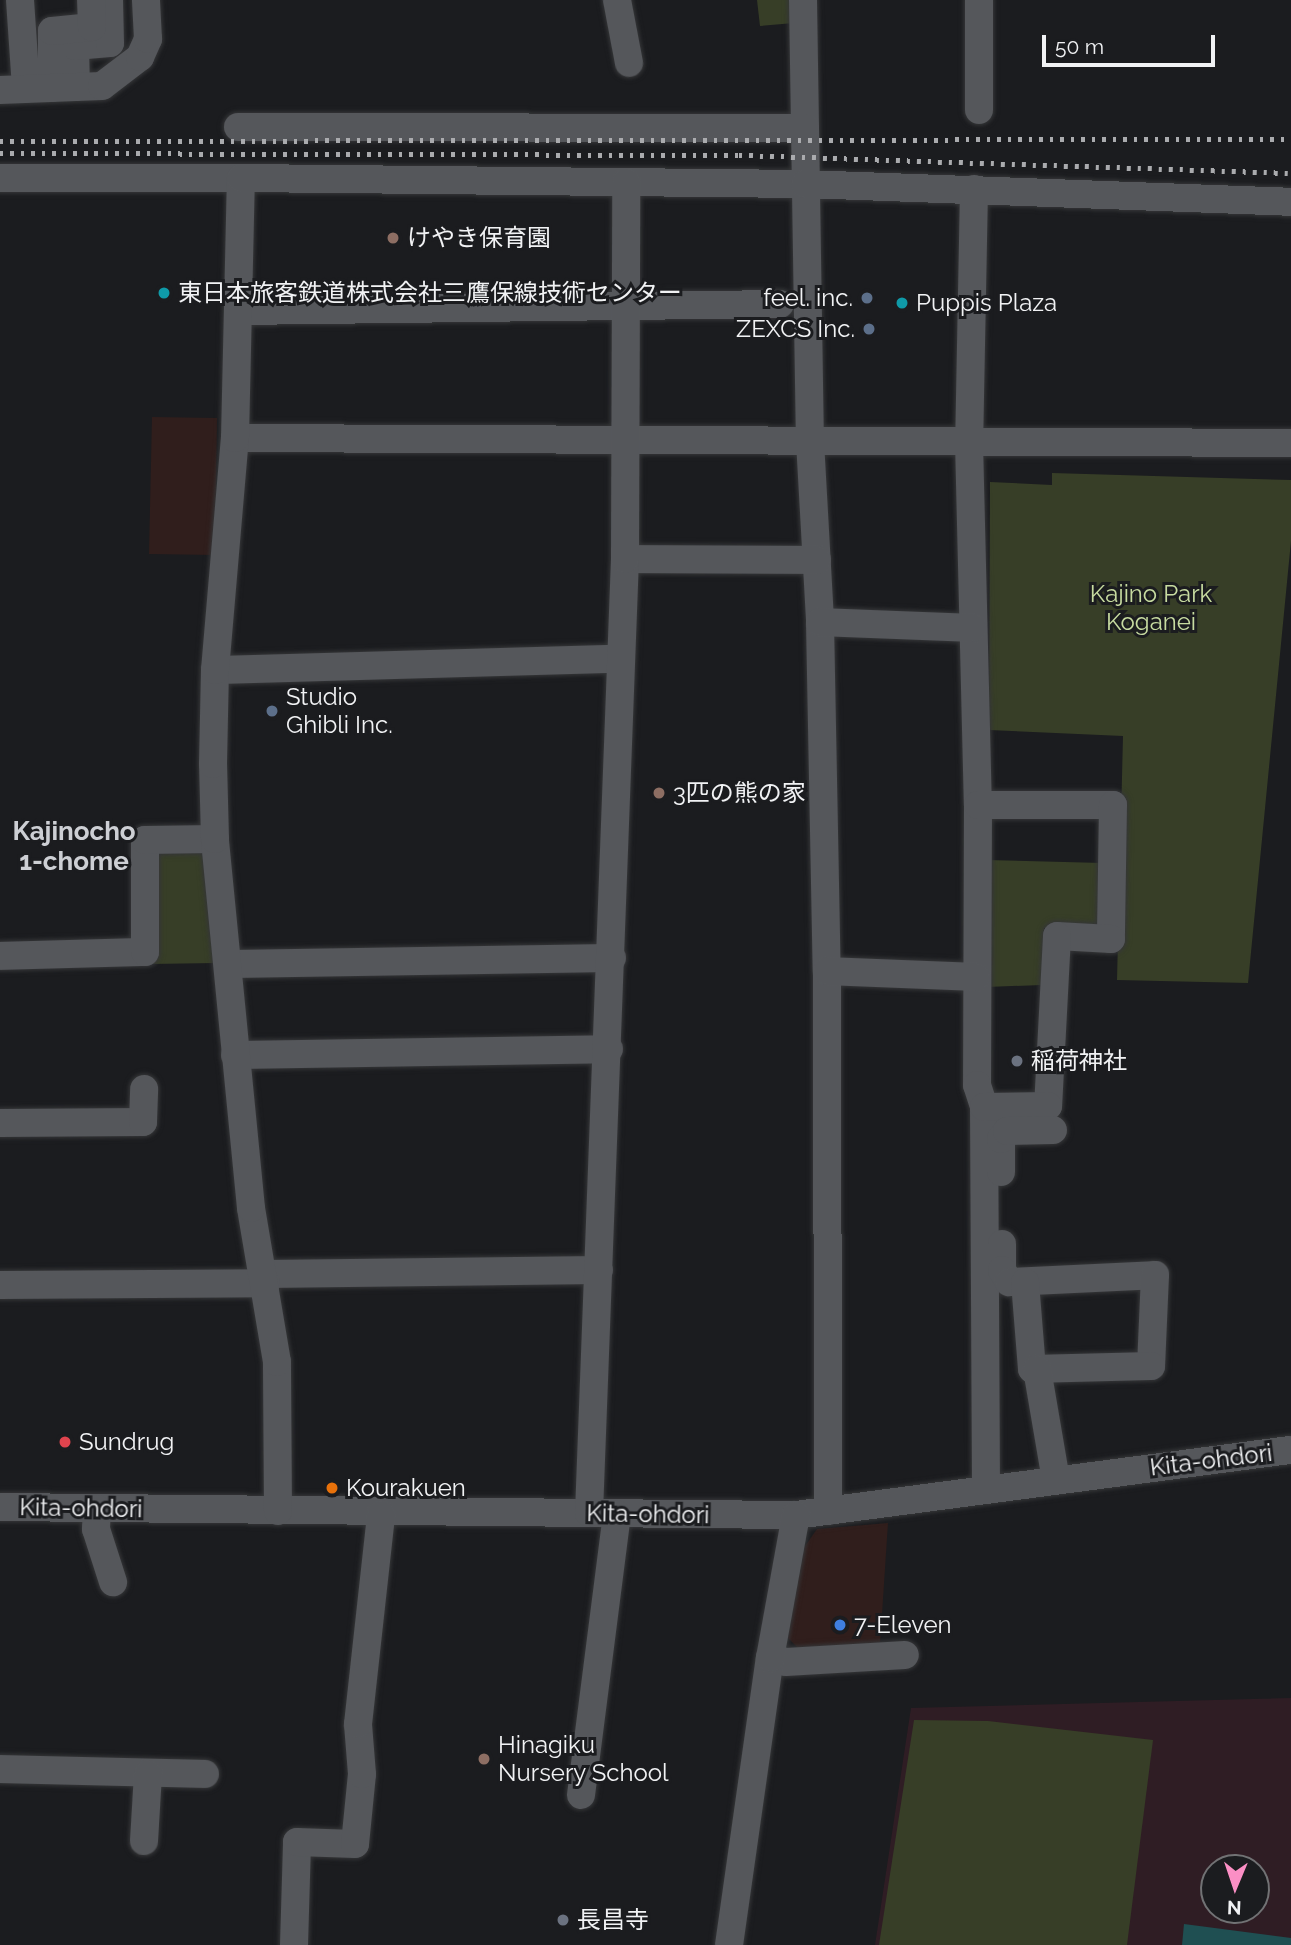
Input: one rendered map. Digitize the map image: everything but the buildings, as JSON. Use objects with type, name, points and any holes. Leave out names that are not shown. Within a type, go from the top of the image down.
[{"type":"street","points":[[20,0],[38,88]]},
{"type":"street","points":[[38,88],[52,31],[92,27],[91,0]]},
{"type":"street","points":[[38,88],[75,46],[110,43],[109,0]]},
{"type":"street","points":[[38,88],[102,86],[141,57],[148,39],[146,0]]},
{"type":"street","points":[[617,0],[629,63]]},
{"type":"street","points":[[803,0],[810,441],[820,622],[843,1517]]},
{"type":"street","points":[[979,0],[979,110]]},
{"type":"street","points":[[238,127],[805,128]]},
{"type":"street","points":[[0,178],[805,184],[1291,202]]},
{"type":"street","points":[[241,178],[235,438],[215,670],[215,839],[230,964],[235,1055],[251,1208],[277,1362],[278,1511]]},
{"type":"street","points":[[589,1513],[609,1049],[619,659],[625,559],[628,439],[626,183]]},
{"type":"street","points":[[974,189],[969,442],[978,805],[977,1085],[984,1107],[986,1489]]},
{"type":"street","points":[[239,311],[628,306],[713,296],[780,304]]},
{"type":"street","points":[[235,438],[1291,443]]},
{"type":"street","points":[[625,559],[817,560]]},
{"type":"street","points":[[820,622],[973,628]]},
{"type":"street","points":[[215,670],[619,659]]},
{"type":"street","points":[[978,805],[1113,805],[1111,939],[1057,936],[1048,1106],[984,1107]]},
{"type":"street","points":[[0,956],[145,952],[145,840],[215,839]]},
{"type":"street","points":[[230,964],[612,958]]},
{"type":"street","points":[[827,971],[976,977]]},
{"type":"street","points":[[235,1055],[609,1049]]},
{"type":"street","points":[[0,1123],[143,1122],[144,1089]]},
{"type":"street","points":[[1025,1282],[1032,1369],[1151,1366],[1155,1275],[1009,1282],[1002,1270],[1001,1139],[1007,1131],[1053,1130]]},
{"type":"street","points":[[0,1285],[599,1270]]},
{"type":"street","points":[[1037,1369],[1055,1480]]},
{"type":"street","name":"Kita-ohdori","points":[[0,1507],[381,1514],[796,1514],[843,1517],[986,1489],[1291,1450]]},
{"type":"street","points":[[97,1509],[96,1529],[113,1582]]},
{"type":"street","points":[[294,1945],[297,1842],[355,1844],[362,1774],[358,1724],[381,1514]]},
{"type":"street","points":[[581,1795],[617,1514]]},
{"type":"street","points":[[729,1945],[770,1658],[794,1571],[796,1514]]},
{"type":"street","points":[[770,1658],[786,1662],[905,1655]]},
{"type":"street","points":[[0,1769],[205,1774]]},
{"type":"street","points":[[144,1841],[148,1774]]},
{"type":"shaded area","points":[[152,417],[217,418],[215,555],[149,554]]},
{"type":"shaded area","points":[[888,1523],[880,1645],[799,1649],[788,1638],[803,1549],[817,1529]]},
{"type":"shaded area","points":[[1291,1698],[1291,1945],[875,1945],[911,1708]]},
{"type":"green space","points":[[757,0],[793,0],[794,23],[760,26]]},
{"type":"green space","name":"Kajino Park Koganei","points":[[1052,473],[1291,480],[1291,541],[1248,983],[1117,980],[1123,736],[989,730],[990,482],[1052,485]]},
{"type":"green space","points":[[155,853],[209,853],[217,963],[150,964]]},
{"type":"green space","points":[[986,860],[1103,863],[1101,931],[1044,928],[1042,985],[987,987]]},
{"type":"green space","points":[[914,1720],[988,1721],[1153,1740],[1127,1945],[879,1945]]},
{"type":"water","points":[[1184,1924],[1291,1938],[1291,1945],[1182,1945]]},
{"type":"railway","points":[[0,141],[1291,139]]},
{"type":"railway","points":[[0,153],[739,155],[1291,173]]},
{"type":"place","name":"けやき保育園","points":[[393,238]]},
{"type":"place","name":"東日本旅客鉄道株式会社三鷹保線技術センター","points":[[164,293]]},
{"type":"place","name":"feel. inc.","points":[[867,298]]},
{"type":"place","name":"Puppis Plaza","points":[[902,303]]},
{"type":"place","name":"ZEXCS Inc.","points":[[869,329]]},
{"type":"place","name":"Studio Ghibli Inc.","points":[[272,711]]},
{"type":"place","name":"3匹の熊の家","points":[[659,793]]},
{"type":"place","name":"稲荷神社","points":[[1017,1061]]},
{"type":"place","name":"Sundrug","points":[[65,1442]]},
{"type":"place","name":"Kourakuen","points":[[332,1488]]},
{"type":"place","name":"7-Eleven","points":[[840,1625]]},
{"type":"place","name":"Hinagiku Nursery School","points":[[484,1759]]},
{"type":"place","name":"長昌寺","points":[[563,1920]]},
{"type":"district","name":"Kajinocho 1-chome","points":[[74,847]]}]
